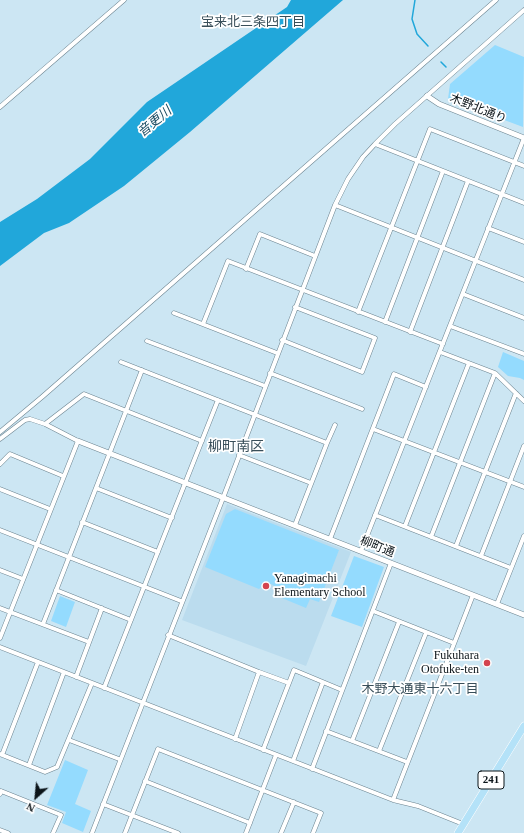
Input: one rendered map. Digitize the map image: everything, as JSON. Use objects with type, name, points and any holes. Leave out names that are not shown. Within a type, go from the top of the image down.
[{"type":"highway","name":"241","points":[[458,833],[524,726]]},
{"type":"street","points":[[0,107],[124,0]]},
{"type":"street","points":[[0,432],[48,392],[496,0]]},
{"type":"street","points":[[92,833],[119,759],[223,498],[335,204],[348,179],[363,157],[375,144],[524,10]]},
{"type":"street","name":"木野北通り","points":[[427,96],[439,104],[524,138]]},
{"type":"street","points":[[358,312],[430,129],[524,166]]},
{"type":"street","points":[[361,551],[524,138]]},
{"type":"street","points":[[375,144],[524,203]]},
{"type":"street","points":[[385,322],[443,171]]},
{"type":"street","points":[[410,332],[468,181]]},
{"type":"street","points":[[335,204],[524,280]]},
{"type":"street","points":[[488,228],[524,242]]},
{"type":"street","points":[[246,268],[260,234],[315,256]]},
{"type":"street","points":[[203,324],[228,261],[443,344]]},
{"type":"street","points":[[463,294],[524,318]]},
{"type":"street","points":[[282,340],[362,372],[375,338],[295,307]]},
{"type":"street","points":[[174,312],[278,352]]},
{"type":"street","points":[[450,326],[524,354]]},
{"type":"street","points":[[147,341],[265,386]]},
{"type":"street","points":[[440,352],[495,373],[524,401]]},
{"type":"street","points":[[121,362],[327,443]]},
{"type":"street","points":[[405,526],[468,363]]},
{"type":"street","points":[[43,624],[142,370]]},
{"type":"street","points":[[270,373],[362,409]]},
{"type":"street","points":[[431,536],[495,373]]},
{"type":"street","points":[[330,539],[394,374],[426,387]]},
{"type":"street","points":[[456,546],[516,393]]},
{"type":"street","points":[[46,424],[84,394],[202,441]]},
{"type":"street","points":[[104,688],[218,400]]},
{"type":"street","points":[[0,439],[25,420],[30,419],[46,424],[78,441],[0,638]]},
{"type":"street","points":[[295,525],[335,425]]},
{"type":"street","points":[[373,429],[524,487]]},
{"type":"street","name":"柳町通","points":[[78,441],[524,615]]},
{"type":"street","points":[[481,556],[524,446]]},
{"type":"street","points":[[0,464],[10,454],[63,476]]},
{"type":"street","points":[[239,455],[311,483]]},
{"type":"street","points":[[96,488],[172,518]]},
{"type":"street","points":[[0,489],[50,510]]},
{"type":"street","points":[[375,515],[511,568]]},
{"type":"street","points":[[82,522],[158,552]]},
{"type":"street","points":[[0,530],[181,601]]},
{"type":"street","points":[[497,604],[524,536]]},
{"type":"street","points":[[312,769],[391,563]]},
{"type":"street","points":[[0,570],[23,579]]},
{"type":"street","points":[[56,590],[131,620]]},
{"type":"street","points":[[393,800],[472,595]]},
{"type":"street","points":[[0,608],[89,642]]},
{"type":"street","points":[[76,677],[102,608]]},
{"type":"street","points":[[373,611],[454,643]]},
{"type":"street","points":[[352,741],[399,622]]},
{"type":"street","points":[[379,751],[426,632]]},
{"type":"street","points":[[168,635],[289,683]]},
{"type":"street","points":[[0,647],[262,750],[393,800],[418,806],[463,824]]},
{"type":"street","points":[[38,662],[1,754],[45,772],[57,767],[92,683]]},
{"type":"street","points":[[262,750],[294,670],[342,690]]},
{"type":"street","points":[[29,765],[64,672]]},
{"type":"street","points":[[234,739],[259,672]]},
{"type":"street","points":[[293,761],[323,682]]},
{"type":"street","points":[[326,731],[407,762]]},
{"type":"street","points":[[69,740],[119,759]]},
{"type":"street","points":[[125,833],[158,749],[321,813],[313,833]]},
{"type":"street","points":[[246,833],[276,755]]},
{"type":"street","points":[[145,781],[250,823]]},
{"type":"street","points":[[0,794],[1,791],[61,815],[53,833]]},
{"type":"street","points":[[282,833],[294,802]]},
{"type":"street","points":[[103,804],[178,833]]},
{"type":"street","points":[[0,830],[8,833]]},
{"type":"shaded area","points":[[495,45],[524,57],[523,127],[448,99],[450,84]]},
{"type":"shaded area","points":[[503,352],[524,361],[524,380],[508,376],[498,367]]},
{"type":"shaded area","name":"Yanagimachi Elementary School","points":[[227,504],[351,552],[306,666],[182,620]]},
{"type":"shaded area","points":[[235,509],[339,550],[319,602],[310,599],[306,608],[277,596],[276,587],[271,584],[264,584],[259,589],[205,567],[226,514]]},
{"type":"shaded area","points":[[354,556],[384,567],[362,627],[331,616]]},
{"type":"shaded area","points":[[60,596],[75,602],[66,627],[51,621]]},
{"type":"shaded area","points":[[65,760],[88,770],[75,804],[91,811],[83,832],[62,823],[66,812],[47,805]]},
{"type":"water","name":"音更川","points":[[291,0],[343,0],[190,132],[124,186],[69,223],[44,233],[0,266],[0,222],[37,199],[90,159],[147,102],[287,7]]},
{"type":"waterway","points":[[415,0],[412,19],[417,34],[428,46]]},
{"type":"waterway","points":[[441,62],[446,67]]},
{"type":"place","name":"Yanagimachi Elementary School","points":[[266,586]]},
{"type":"place","name":"Fukuhara Otofuke-ten","points":[[487,663]]},
{"type":"district","name":"宝来北三条四丁目","points":[[253,23]]},
{"type":"district","name":"柳町南区","points":[[236,447]]},
{"type":"district","name":"木野大通東十六丁目","points":[[420,690]]}]
